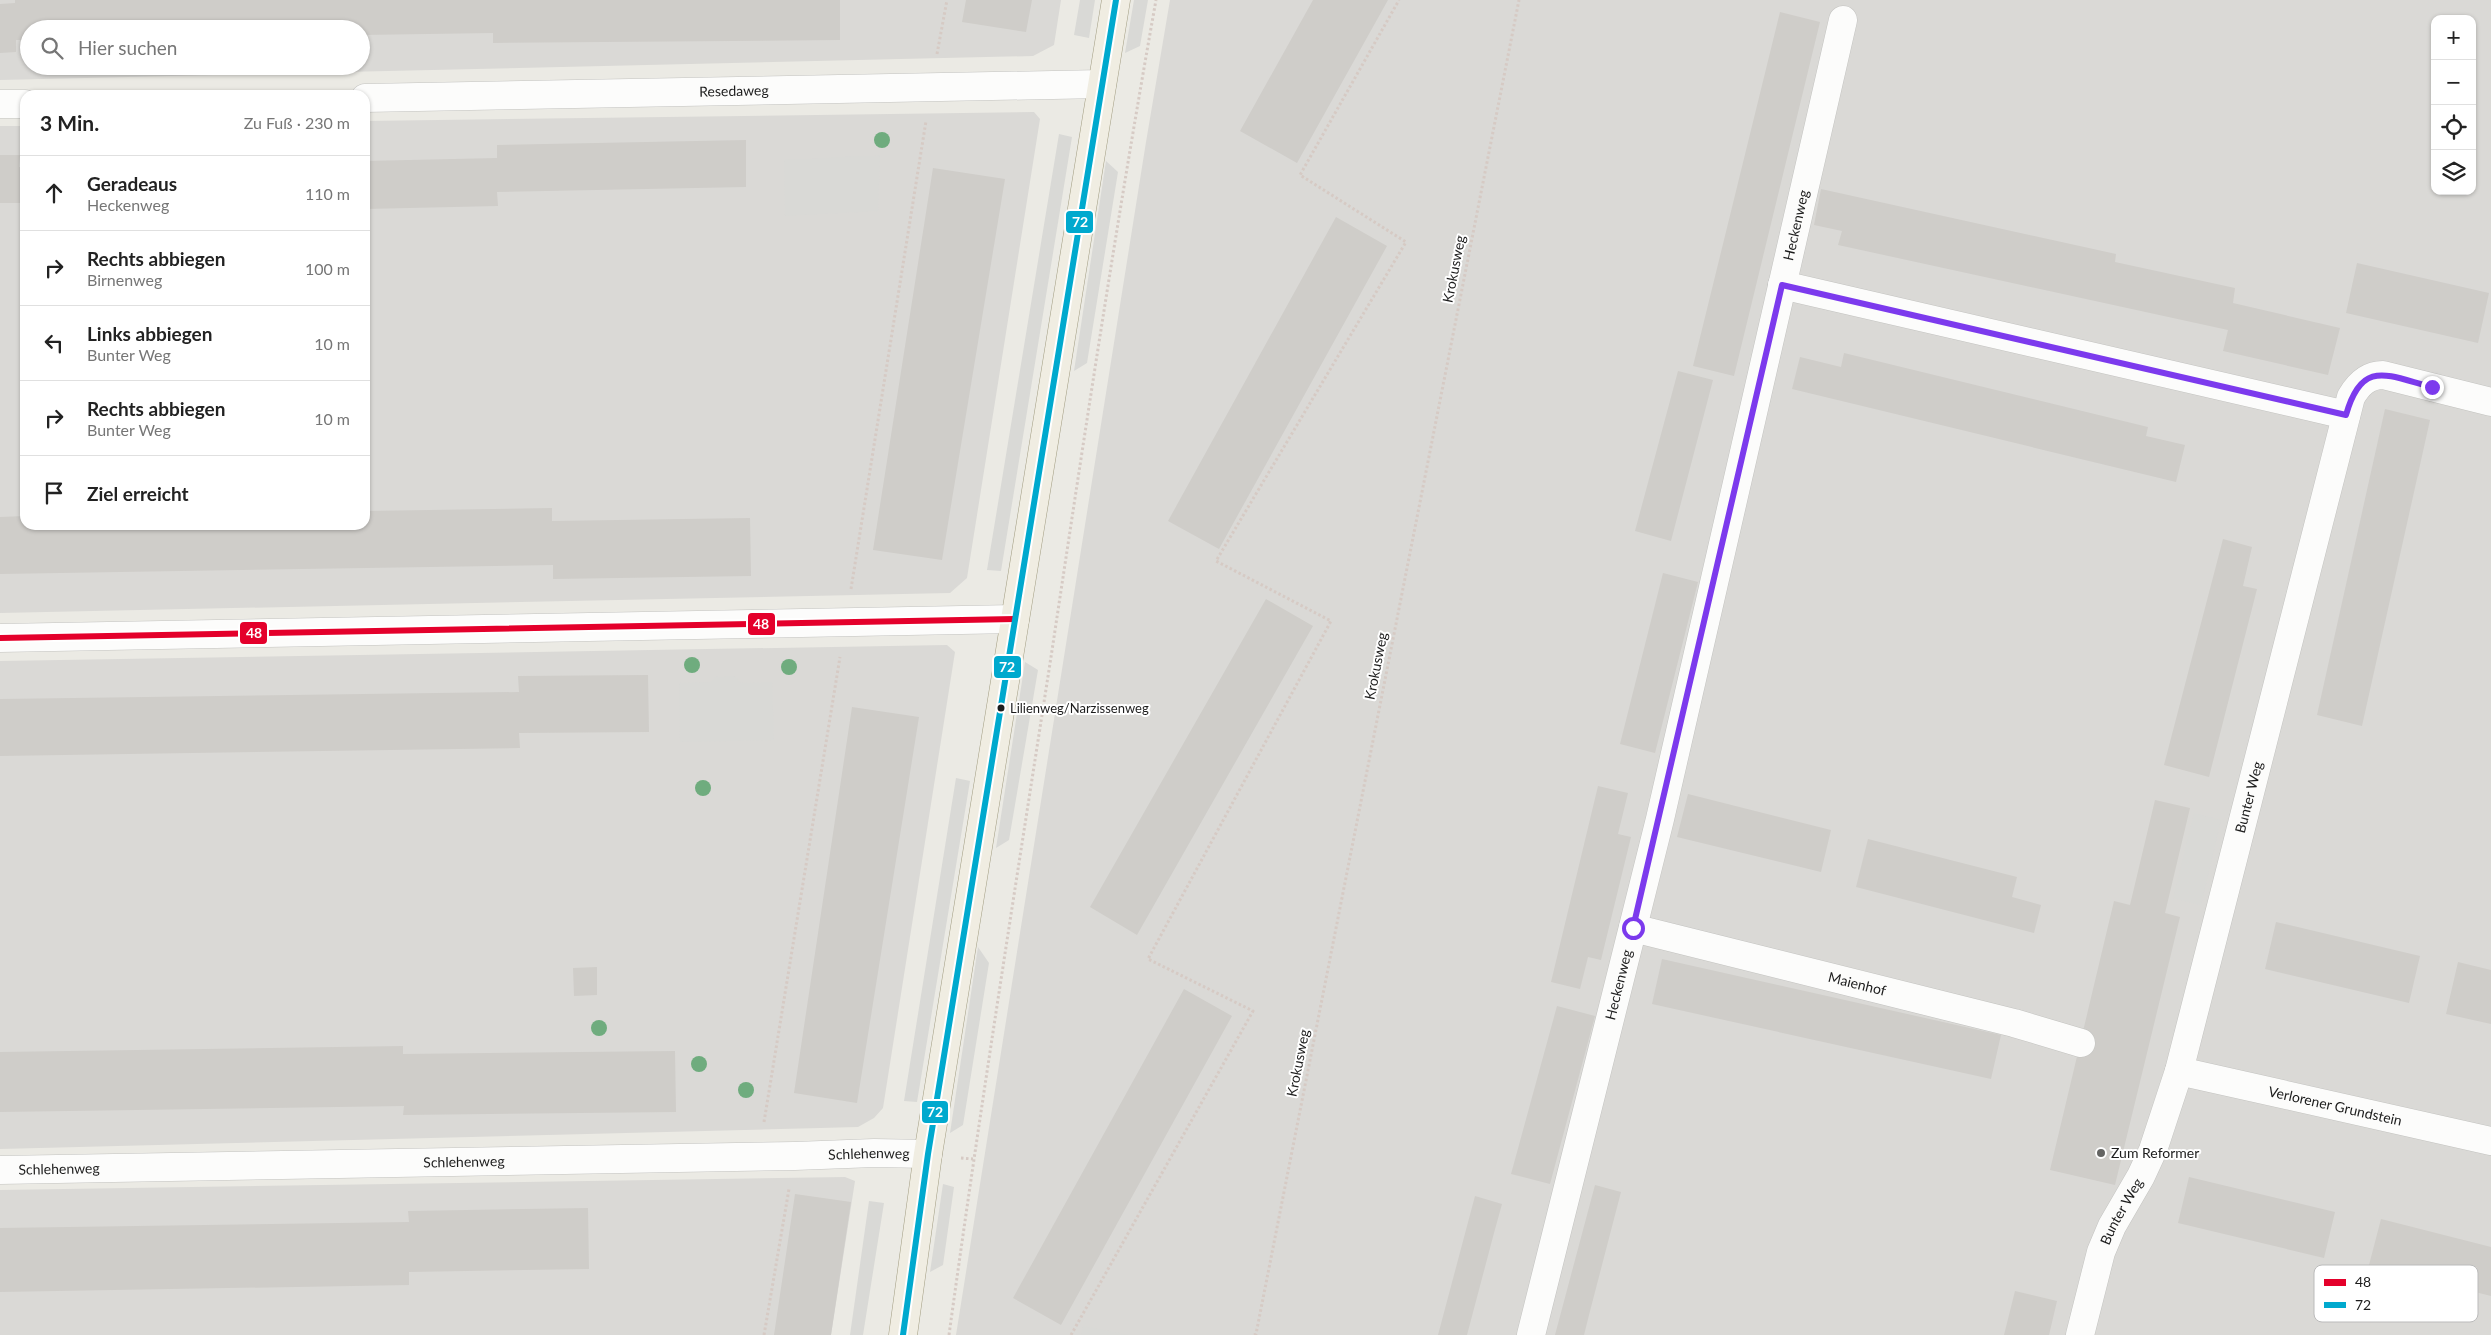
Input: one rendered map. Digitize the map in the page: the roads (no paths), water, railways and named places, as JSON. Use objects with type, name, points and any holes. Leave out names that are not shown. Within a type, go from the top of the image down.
[{"type":"main road","points":[[903,1335],[928,1154],[1116,0]]},
{"type":"street","name":"Heckenweg","points":[[1531,1335],[1633,928],[1843,20]]},
{"type":"street","name":"Resedaweg","points":[[370,98],[1102,84]]},
{"type":"street","points":[[0,104],[20,104]]},
{"type":"street","points":[[1782,285],[2346,415]]},
{"type":"street","name":"Bunter Weg","points":[[2080,1335],[2101,1252],[2112,1226],[2141,1176],[2179,1071],[2351,397],[2360,384],[2378,375],[2491,402]]},
{"type":"street","points":[[0,638],[1015,619]]},
{"type":"street","name":"Maienhof","points":[[1633,928],[2014,1023],[2080,1043]]},
{"type":"street","name":"Verlorener Grundstein","points":[[2179,1071],[2491,1141]]},
{"type":"street","name":"Schlehenweg","points":[[0,1170],[759,1157],[874,1153],[928,1154]]},
{"type":"place","name":"Lilienweg/Narzissenweg","points":[[1001,708]]},
{"type":"place","name":"Zum Reformer","points":[[2101,1153]]}]
